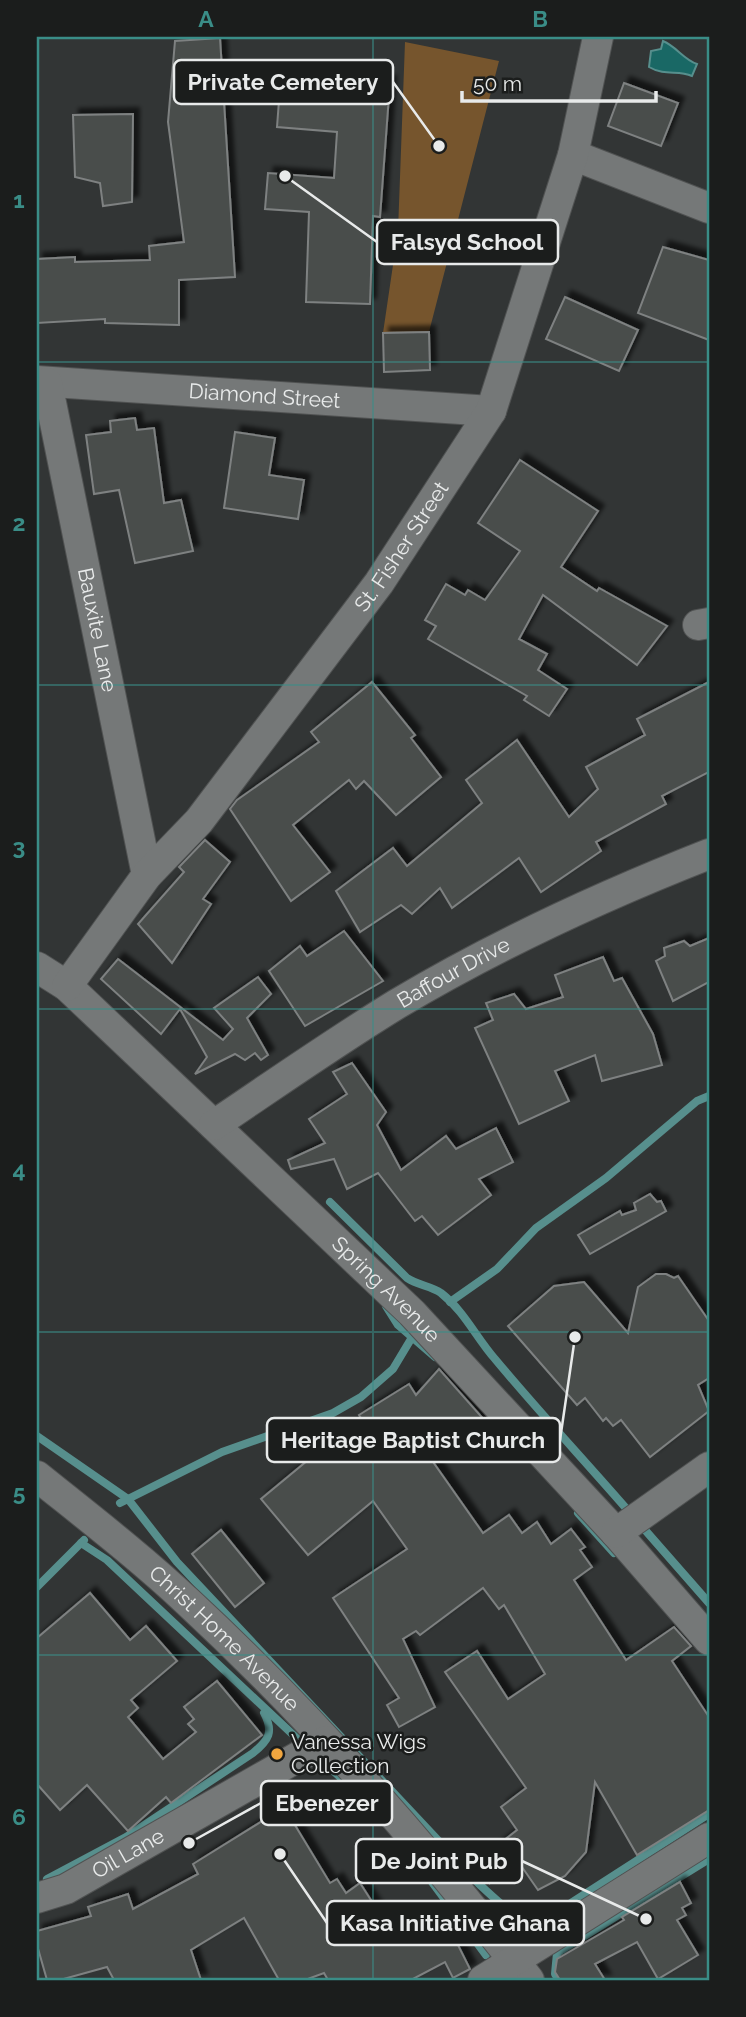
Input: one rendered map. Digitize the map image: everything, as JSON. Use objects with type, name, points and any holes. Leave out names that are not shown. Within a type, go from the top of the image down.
[{"type":"street","name":"St. Fisher Street","points":[[67,986],[147,875],[199,821],[379,583],[491,411],[573,155],[598,37]]},
{"type":"street","points":[[573,155],[709,208]]},
{"type":"street","name":"Diamond Street","points":[[42,382],[491,411]]},
{"type":"street","name":"Bauxite Lane","points":[[42,382],[147,875]]},
{"type":"street","name":"Baffour Drive","points":[[214,1125],[320,1053],[464,966],[629,886],[709,854]]},
{"type":"street","name":"Spring Avenue","points":[[37,967],[67,986],[412,1313],[615,1532],[709,1640]]},
{"type":"street","points":[[615,1532],[709,1467]]},
{"type":"street","name":"Christ Home Avenue","points":[[37,1476],[189,1602],[326,1741],[373,1791],[521,1971]]},
{"type":"street","name":"Oil Lane","points":[[37,1898],[66,1889],[326,1741]]},
{"type":"street","points":[[483,1980],[521,1971],[709,1838]]},
{"type":"shaded area","points":[[405,42],[499,61],[429,332],[383,333],[398,231]]},
{"type":"water","points":[[663,41],[697,64],[692,76],[661,72],[649,67],[651,51],[661,49]]},
{"type":"building","points":[[220,38],[235,277],[179,280],[179,325],[105,323],[105,319],[37,323],[37,259],[75,257],[75,262],[150,260],[149,246],[184,242],[168,122],[175,41]]},
{"type":"building","points":[[281,74],[390,82],[380,217],[373,216],[370,304],[306,302],[309,212],[265,209],[268,173],[334,178],[337,132],[277,127]]},
{"type":"building","points":[[624,83],[678,103],[661,146],[608,126]]},
{"type":"building","points":[[133,114],[132,202],[103,206],[100,183],[75,177],[73,115]]},
{"type":"building","points":[[663,247],[709,260],[709,340],[638,313]]},
{"type":"building","points":[[565,297],[638,330],[619,371],[546,339]]},
{"type":"building","points":[[429,332],[430,370],[384,372],[383,333]]},
{"type":"building","points":[[135,418],[137,430],[154,428],[164,503],[181,500],[193,551],[135,563],[119,490],[94,494],[86,435],[111,432],[110,421]]},
{"type":"building","points":[[235,432],[275,438],[269,475],[304,480],[298,519],[224,508]]},
{"type":"building","points":[[520,460],[598,511],[561,567],[597,591],[599,588],[667,626],[637,665],[543,595],[519,639],[547,654],[538,670],[567,689],[549,716],[524,700],[527,696],[428,639],[436,626],[425,620],[446,584],[465,595],[468,590],[485,600],[520,551],[478,523]]},
{"type":"building","points":[[372,682],[415,735],[411,738],[441,777],[396,815],[364,781],[356,789],[349,780],[293,825],[330,872],[291,901],[230,809],[237,800],[319,742],[311,732]]},
{"type":"building","points":[[709,682],[709,772],[662,796],[666,804],[596,842],[601,851],[541,892],[519,858],[452,908],[440,888],[412,914],[401,905],[360,932],[336,891],[393,848],[407,866],[482,803],[466,780],[517,740],[569,817],[598,789],[586,767],[645,735],[637,719]]},
{"type":"building","points":[[205,840],[230,862],[203,899],[211,904],[172,963],[138,924],[184,872],[179,867]]},
{"type":"building","points":[[344,931],[383,981],[305,1026],[269,971],[300,946],[307,956]]},
{"type":"building","points":[[709,938],[709,982],[673,1001],[656,961],[665,956],[664,948],[684,941],[690,946]]},
{"type":"building","points":[[603,957],[614,981],[622,978],[653,1034],[662,1065],[602,1081],[595,1055],[555,1071],[569,1101],[519,1124],[475,1028],[493,1020],[486,1003],[514,994],[526,1009],[563,997],[555,975]]},
{"type":"building","points":[[118,959],[223,1040],[233,1029],[214,1008],[258,977],[271,994],[247,1018],[268,1055],[261,1060],[255,1053],[245,1060],[235,1054],[195,1074],[207,1057],[180,1009],[161,1034],[101,979]]},
{"type":"building","points":[[352,1063],[386,1112],[377,1125],[401,1170],[446,1136],[456,1149],[496,1128],[513,1162],[479,1179],[491,1195],[438,1235],[422,1216],[415,1221],[378,1173],[347,1189],[334,1159],[291,1169],[288,1160],[325,1143],[309,1119],[347,1094],[333,1072]]},
{"type":"building","points":[[650,1194],[657,1202],[661,1201],[666,1211],[590,1254],[578,1235],[620,1211],[622,1215],[636,1210],[634,1203]]},
{"type":"building","points":[[656,1274],[666,1274],[674,1278],[678,1276],[709,1321],[709,1378],[698,1385],[709,1411],[650,1457],[621,1420],[613,1426],[606,1418],[603,1421],[585,1398],[577,1405],[508,1326],[554,1286],[584,1282],[628,1333],[638,1287]]},
{"type":"building","points":[[439,1369],[487,1423],[431,1459],[483,1533],[509,1515],[522,1533],[537,1522],[551,1544],[571,1529],[585,1547],[580,1550],[592,1567],[574,1580],[626,1660],[674,1627],[691,1646],[672,1661],[709,1717],[709,1810],[637,1855],[595,1782],[586,1852],[565,1876],[538,1890],[515,1857],[490,1883],[484,1856],[517,1830],[501,1807],[526,1788],[445,1672],[477,1651],[508,1699],[545,1674],[504,1605],[499,1609],[483,1588],[420,1635],[416,1631],[403,1639],[435,1707],[399,1727],[387,1705],[399,1698],[333,1598],[407,1549],[373,1501],[308,1555],[261,1499],[325,1446],[323,1443],[362,1420],[359,1415],[409,1384],[416,1395]]},
{"type":"building","points":[[221,1530],[264,1583],[235,1607],[192,1554]]},
{"type":"building","points":[[90,1593],[130,1640],[146,1626],[177,1661],[131,1700],[138,1708],[128,1717],[163,1759],[196,1732],[188,1724],[194,1719],[184,1707],[217,1681],[262,1735],[171,1803],[166,1797],[128,1831],[87,1785],[60,1810],[37,1784],[37,1638]]},
{"type":"building","points":[[280,1810],[282,1814],[287,1812],[330,1883],[337,1879],[346,1893],[360,1883],[392,1933],[441,1911],[470,1969],[453,1978],[445,1962],[411,1980],[328,1980],[324,1973],[305,1980],[279,1980],[244,1918],[191,1950],[201,1980],[114,1980],[107,1967],[60,1980],[47,1980],[37,1945],[37,1931],[91,1916],[88,1907],[128,1894],[133,1909],[198,1874],[193,1864]]},
{"type":"building","points":[[680,1882],[691,1903],[682,1908],[686,1915],[677,1920],[698,1955],[658,1979],[637,1942],[595,1964],[605,1980],[560,1980],[555,1972],[557,1959],[624,1920],[622,1917]]},
{"type":"waterway","points":[[450,1302],[497,1269],[536,1228],[606,1178],[697,1101],[709,1096]]},
{"type":"waterway","points":[[330,1202],[407,1278],[441,1293],[449,1300],[512,1379],[631,1514]]},
{"type":"waterway","points":[[386,1306],[398,1325],[435,1357]]},
{"type":"waterway","points":[[120,1503],[222,1452],[333,1413],[361,1397],[393,1369],[411,1339]]},
{"type":"waterway","points":[[37,1436],[128,1499],[177,1562],[480,1885],[509,1910],[517,1914],[536,1916],[563,1908],[709,1814]]},
{"type":"waterway","points":[[578,1513],[614,1553]]},
{"type":"waterway","points":[[639,1523],[709,1603]]},
{"type":"waterway","points":[[37,1587],[84,1540]]},
{"type":"waterway","points":[[81,1543],[107,1560],[304,1745]]},
{"type":"waterway","points":[[47,1879],[126,1837],[253,1753],[268,1735],[269,1725],[264,1713]]},
{"type":"waterway","points":[[314,1753],[341,1778]]},
{"type":"waterway","points":[[559,1980],[555,1974],[557,1953],[709,1859]]},
{"type":"waterway","points":[[432,1882],[486,1955]]},
{"type":"place","name":"Private Cemetery","points":[[439,146]]},
{"type":"place","name":"Falsyd School","points":[[285,176]]},
{"type":"place","name":"Heritage Baptist Church","points":[[575,1337]]},
{"type":"place","name":"Vanessa Wigs Collection","points":[[277,1754]]},
{"type":"place","name":"Ebenezer","points":[[189,1843]]},
{"type":"place","name":"Kasa Initiative Ghana","points":[[280,1854]]},
{"type":"place","name":"De Joint Pub","points":[[646,1919]]}]
